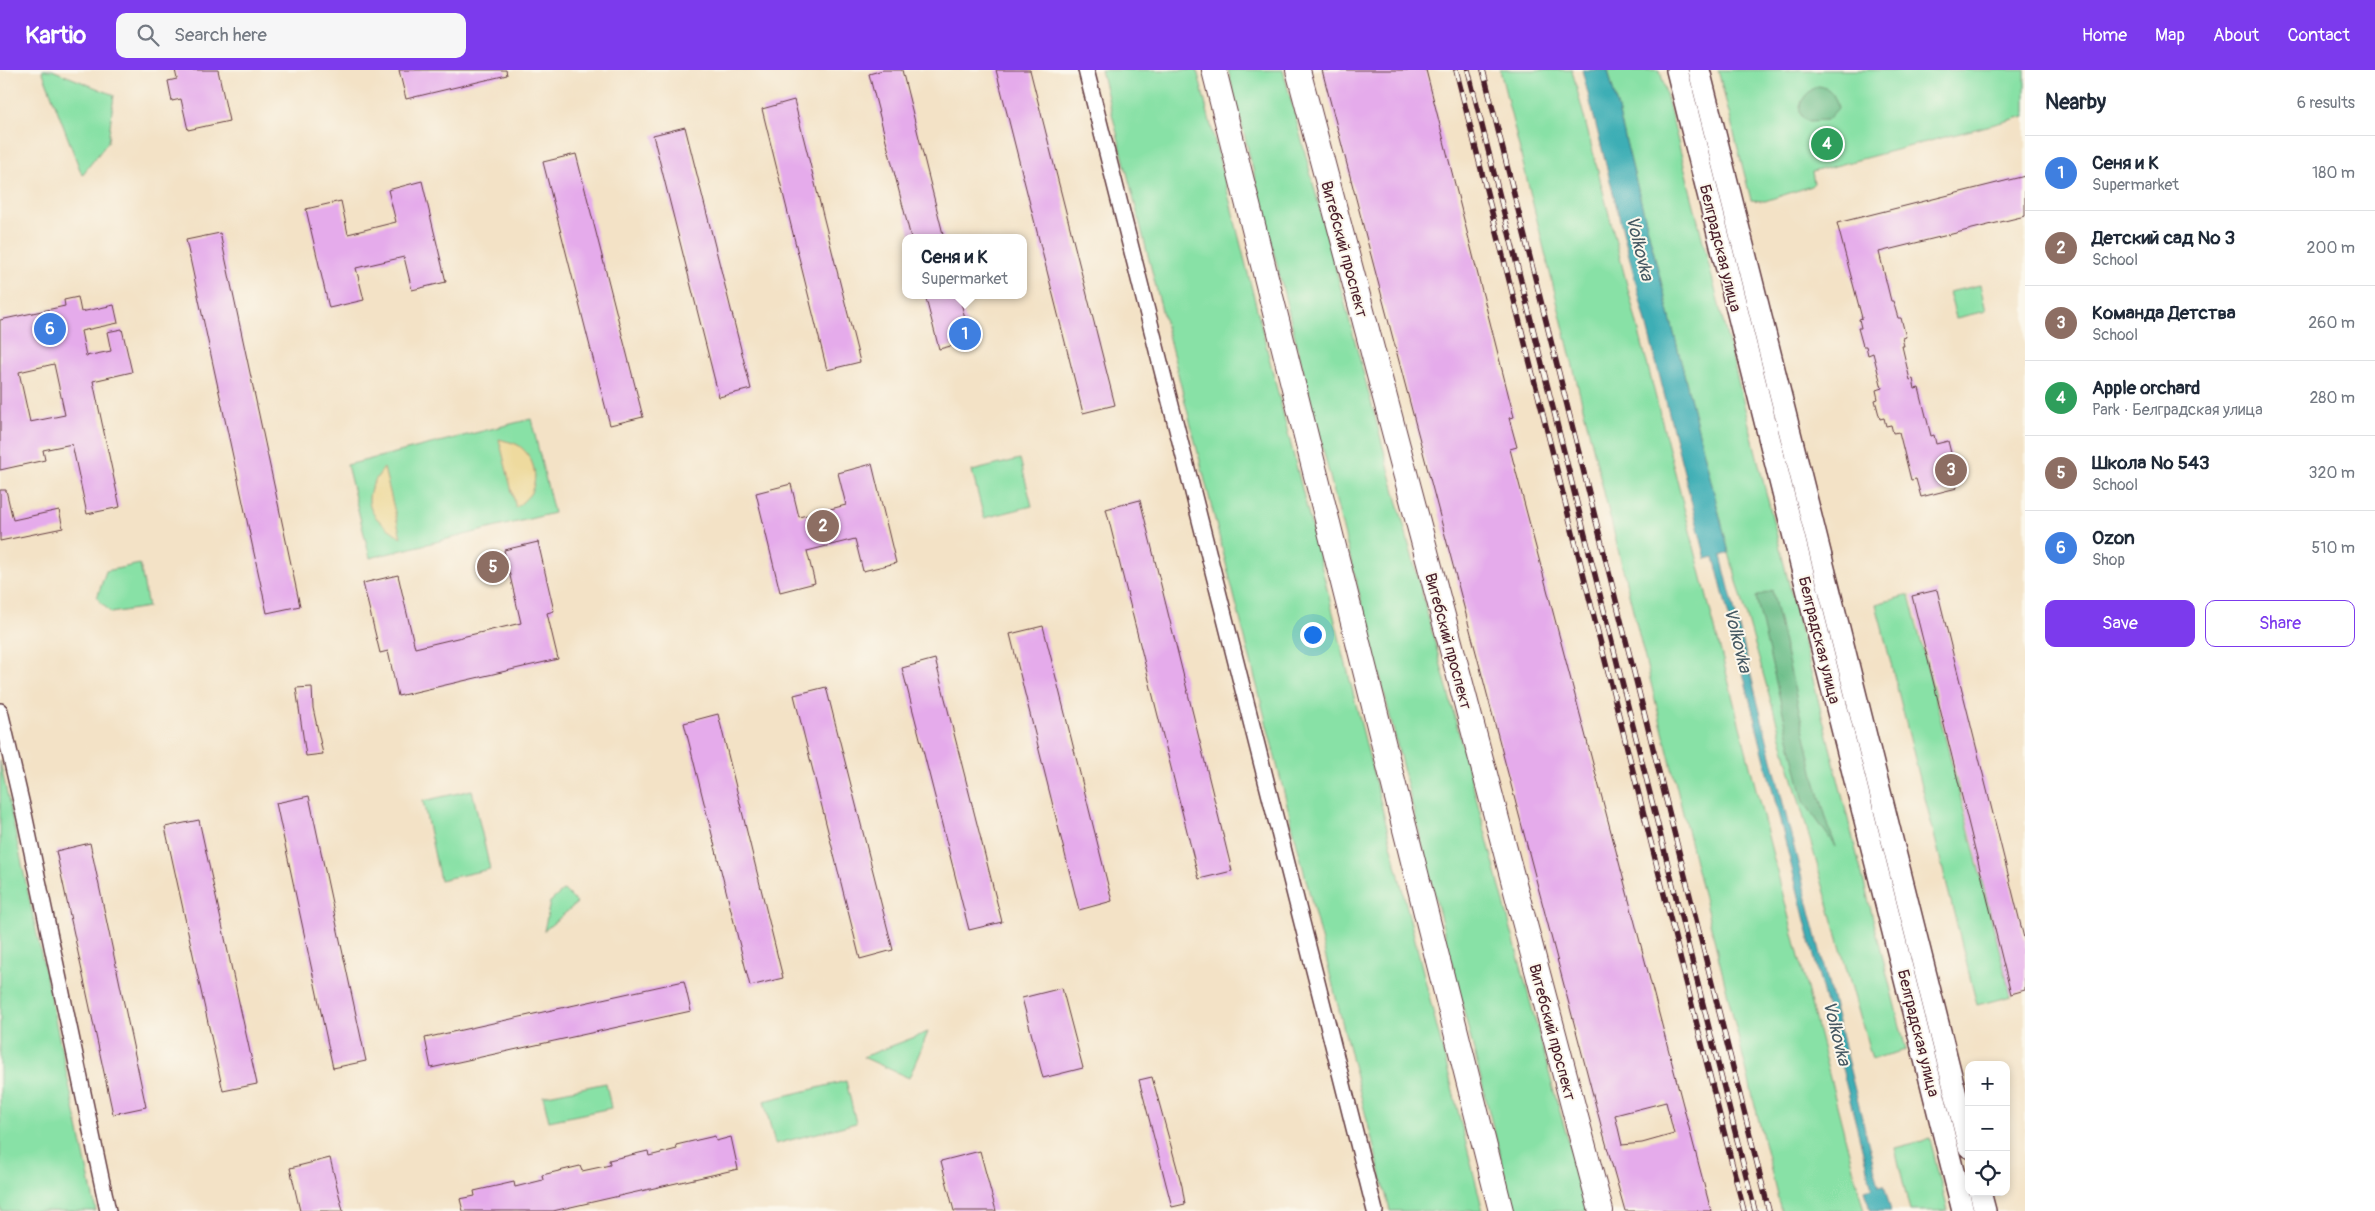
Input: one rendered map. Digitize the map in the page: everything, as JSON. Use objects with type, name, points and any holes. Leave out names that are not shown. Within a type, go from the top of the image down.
[{"type":"main road","points":[[1214,70],[1501,1211]]},
{"type":"main road","name":"Витебский проспект","points":[[1298,70],[1600,1211]]},
{"type":"street","points":[[1086,70],[1374,1211]]},
{"type":"street","name":"Белградская улица","points":[[1677,70],[1963,1211]]},
{"type":"street","name":"Белградская улица","points":[[1699,70],[1965,1131]]},
{"type":"street","points":[[0,711],[108,1211]]},
{"type":"street","points":[[1981,1196],[1985,1211]]},
{"type":"green space","points":[[42,70],[52,70],[114,95],[108,142],[82,175]]},
{"type":"green space","points":[[1101,70],[1197,70],[1483,1211],[1390,1211]]},
{"type":"green space","points":[[1228,70],[1283,70],[1555,1095],[1589,1211],[1514,1211]]},
{"type":"green space","points":[[1500,70],[1572,70],[1864,1211],[1781,1211]]},
{"type":"green space","points":[[1608,70],[1660,70],[1906,1050],[1872,1059],[1729,553]]},
{"type":"green space","points":[[1718,70],[2025,70],[2025,116],[1812,172],[1814,183],[1811,186],[1765,201],[1751,200]]},
{"type":"green space","points":[[1818,86],[1826,88],[1832,93],[1838,108],[1827,120],[1807,121],[1802,117],[1800,107],[1809,92]]},
{"type":"green space","points":[[1980,285],[1986,311],[1956,318],[1949,292]]},
{"type":"green space","points":[[531,419],[554,513],[370,558],[347,465]]},
{"type":"green space","points":[[1020,459],[1032,506],[984,518],[972,471]]},
{"type":"green space","points":[[140,564],[148,607],[111,613],[97,598],[106,571]]},
{"type":"green space","points":[[1772,590],[1815,780],[1836,847],[1804,802],[1756,597]]},
{"type":"green space","points":[[1909,595],[2011,996],[1977,1005],[1876,604]]},
{"type":"green space","points":[[0,761],[96,1211],[1,1211]]},
{"type":"green space","points":[[472,790],[490,869],[440,880],[423,801]]},
{"type":"green space","points":[[564,890],[577,903],[544,931],[550,902]]},
{"type":"green space","points":[[928,1032],[909,1078],[863,1057]]},
{"type":"green space","points":[[846,1081],[856,1123],[775,1144],[764,1101]]},
{"type":"green space","points":[[606,1083],[611,1108],[549,1121],[543,1096]]},
{"type":"green space","points":[[1930,1139],[1948,1211],[1910,1211],[1895,1148]]},
{"type":"sand","points":[[499,439],[511,442],[523,449],[531,460],[535,474],[530,494],[516,508]]},
{"type":"sand","points":[[384,468],[401,537],[381,522],[374,515],[370,507],[371,490]]},
{"type":"water","name":"Volkovka","points":[[1582,70],[1608,70],[1729,553],[1721,556],[1879,1186],[1884,1185],[1891,1211],[1870,1211],[1865,1190],[1872,1188],[1714,557],[1706,559]]},
{"type":"building","points":[[175,70],[218,70],[229,121],[188,130],[181,99],[172,101],[168,81],[177,79]]},
{"type":"building","points":[[399,70],[506,70],[507,75],[406,99]]},
{"type":"building","points":[[883,70],[902,70],[943,234],[910,234],[869,74]]},
{"type":"building","points":[[996,70],[1030,70],[1115,405],[1083,413]]},
{"type":"building","points":[[1322,70],[1426,70],[1514,417],[1509,418],[1517,447],[1510,449],[1711,1211],[1625,1211]],"holes":[[[1666,1102],[1674,1134],[1642,1143],[1622,1145],[1615,1115]]]},
{"type":"building","points":[[794,100],[860,362],[827,370],[762,109]]},
{"type":"building","points":[[685,127],[751,389],[719,397],[653,135]]},
{"type":"building","points":[[576,154],[643,417],[610,425],[543,162]]},
{"type":"building","points":[[2025,176],[2025,216],[1879,252],[1891,301],[1893,301],[1898,318],[1901,318],[1906,337],[1902,338],[1904,346],[1902,346],[1910,380],[1913,379],[1915,389],[1919,388],[1931,436],[1934,435],[1936,444],[1948,441],[1957,477],[1955,478],[1957,488],[1921,497],[1916,479],[1911,480],[1899,432],[1893,433],[1891,425],[1886,426],[1884,418],[1880,419],[1875,400],[1878,399],[1876,390],[1882,388],[1873,353],[1868,355],[1866,346],[1863,346],[1858,328],[1861,328],[1859,319],[1862,318],[1837,223]]},
{"type":"building","points":[[422,181],[446,282],[412,290],[404,257],[356,268],[364,300],[329,308],[306,209],[341,201],[348,234],[396,222],[388,190]]},
{"type":"building","points":[[220,233],[300,606],[267,613],[186,240]]},
{"type":"building","points":[[78,297],[81,312],[114,305],[118,323],[81,331],[86,356],[111,351],[107,332],[122,329],[132,372],[93,381],[120,507],[87,514],[72,444],[43,450],[45,460],[0,470],[0,320],[65,306],[64,300]],"holes":[[[54,364],[65,415],[30,422],[19,372]]]},
{"type":"building","points":[[926,299],[960,299],[971,341],[939,349]]},
{"type":"building","points":[[872,464],[896,563],[863,571],[855,539],[807,551],[815,583],[780,592],[756,493],[791,484],[799,517],[846,505],[838,473]]},
{"type":"building","points":[[0,490],[6,490],[13,520],[59,510],[63,528],[0,541]]},
{"type":"building","points":[[1140,500],[1232,871],[1199,879],[1106,509]]},
{"type":"building","points":[[538,542],[554,611],[547,613],[558,659],[398,696],[388,651],[380,653],[363,583],[398,575],[415,648],[521,623],[504,550]]},
{"type":"building","points":[[1937,590],[2025,942],[2025,990],[2011,994],[1912,596]]},
{"type":"building","points":[[1043,626],[1112,901],[1079,910],[1010,634]]},
{"type":"building","points":[[935,659],[1002,922],[969,930],[902,668]]},
{"type":"building","points":[[312,687],[313,708],[323,754],[306,756],[296,688]]},
{"type":"building","points":[[826,687],[893,950],[860,959],[794,695]]},
{"type":"building","points":[[718,714],[783,978],[750,986],[684,723]]},
{"type":"building","points":[[309,796],[366,1061],[333,1068],[276,803]]},
{"type":"building","points":[[199,820],[257,1084],[223,1091],[165,827]]},
{"type":"building","points":[[90,843],[146,1107],[113,1114],[56,851]]},
{"type":"building","points":[[684,981],[691,1011],[431,1068],[425,1038]]},
{"type":"building","points":[[1062,988],[1083,1068],[1043,1078],[1022,998]]},
{"type":"building","points":[[1152,1077],[1182,1186],[1185,1204],[1172,1207],[1139,1080]]},
{"type":"building","points":[[715,1136],[716,1141],[731,1137],[738,1169],[553,1211],[463,1211],[460,1199],[475,1196],[474,1191],[514,1182],[515,1187],[543,1180],[542,1175],[580,1166],[582,1171],[610,1165],[609,1160],[648,1151],[649,1156],[677,1149],[676,1145]]},
{"type":"building","points":[[980,1151],[996,1211],[954,1211],[941,1161]]},
{"type":"building","points":[[330,1158],[343,1211],[300,1211],[290,1168]]},
{"type":"railway","points":[[1456,70],[1744,1211]]},
{"type":"railway","points":[[1468,70],[1755,1211]]},
{"type":"railway","points":[[1483,70],[1769,1211]]},
{"type":"place","name":"Apple orchard","points":[[1827,144]]},
{"type":"place","name":"Ozon","points":[[50,329]]},
{"type":"place","name":"Сеня и К","points":[[965,334]]},
{"type":"place","name":"Команда Детства","points":[[1951,470]]},
{"type":"place","name":"Детский сад № 3","points":[[823,526]]},
{"type":"place","name":"Школа № 543","points":[[493,567]]}]
